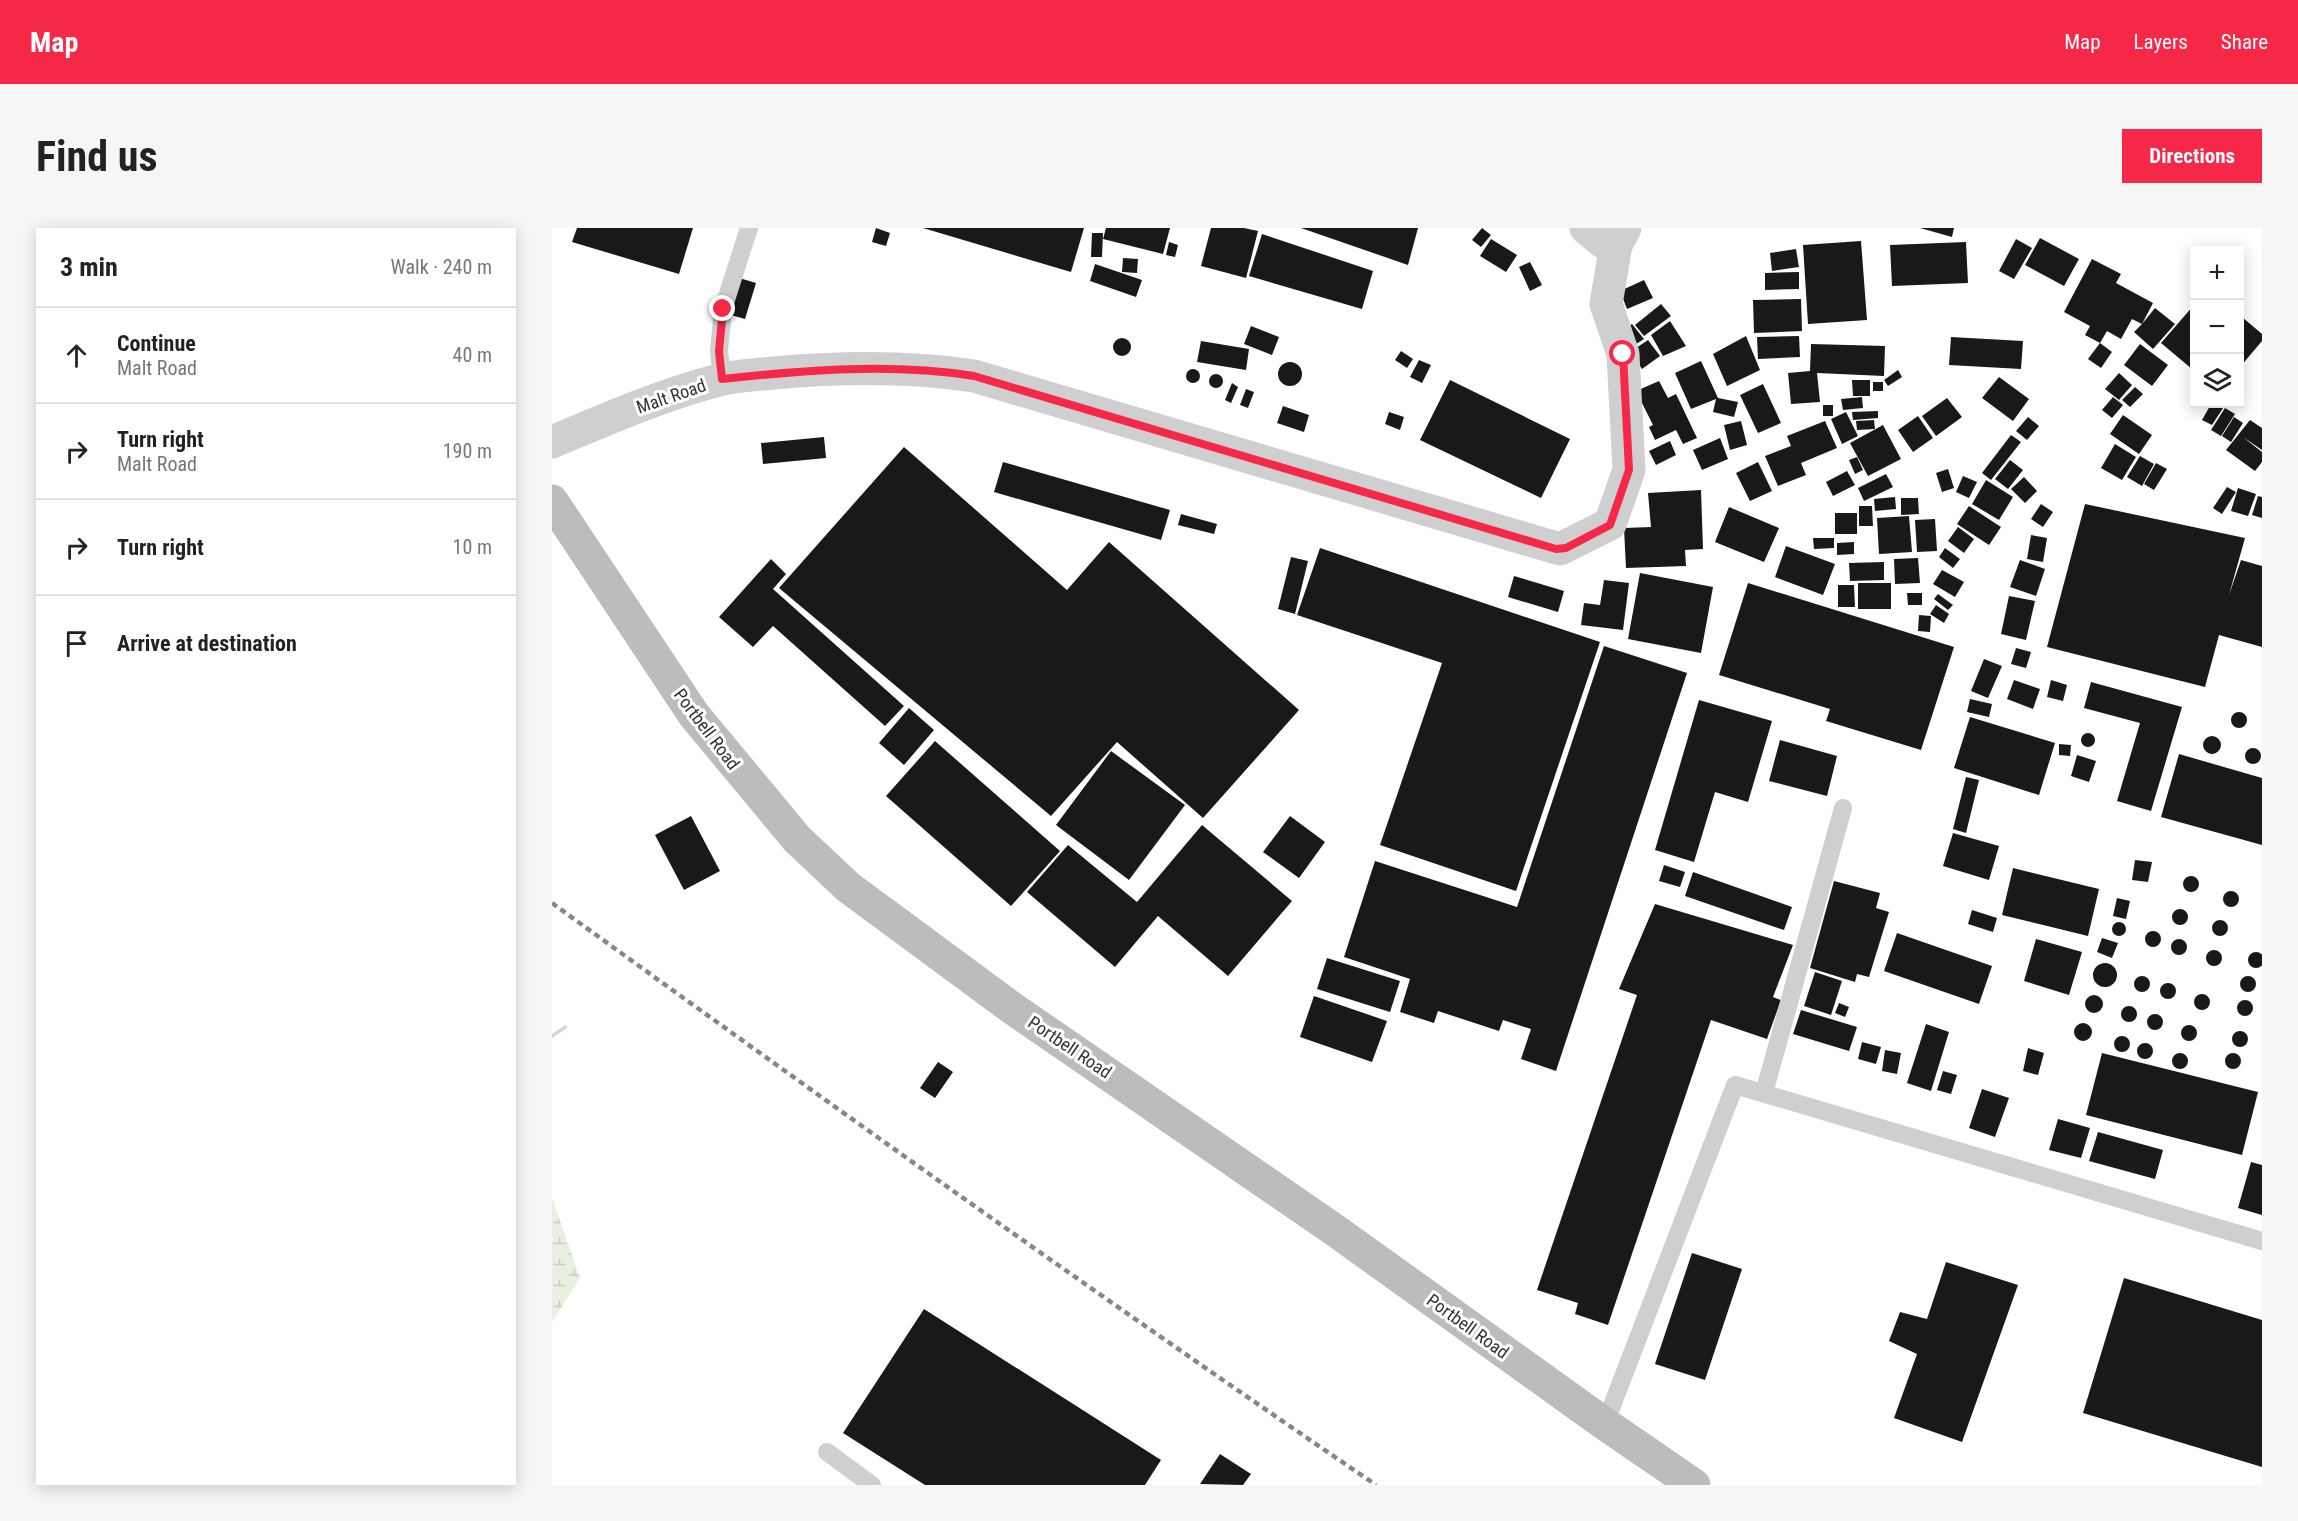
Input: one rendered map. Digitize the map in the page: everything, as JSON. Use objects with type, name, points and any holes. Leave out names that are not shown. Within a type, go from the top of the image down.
[{"type":"main road","name":"Portbell Road","points":[[552,501],[693,715],[796,839],[848,887],[1012,1008],[1336,1231],[1694,1485]]},
{"type":"street","points":[[1586,228],[1603,242],[1621,237]]},
{"type":"street","name":"Malt Road","points":[[552,442],[667,395],[722,379],[853,369],[909,369],[974,376],[1560,549],[1610,525],[1629,470],[1623,354],[1606,304],[1621,237]]},
{"type":"lane","points":[[722,379],[719,351],[723,309],[749,228]]},
{"type":"lane","points":[[1764,1093],[1843,808]]},
{"type":"lane","points":[[1605,1424],[1735,1085],[2262,1241]]},
{"type":"lane","points":[[828,1452],[872,1485]]},
{"type":"green space","points":[[552,1198],[580,1278],[552,1322]]},
{"type":"building","points":[[577,228],[693,228],[679,274],[572,242]]},
{"type":"building","points":[[876,228],[890,233],[886,246],[872,242]]},
{"type":"building","points":[[923,228],[1084,228],[1071,272]]},
{"type":"building","points":[[1106,228],[1170,228],[1163,254],[1103,239]]},
{"type":"building","points":[[1211,228],[1244,228],[1258,231],[1246,278],[1201,266]]},
{"type":"building","points":[[1301,228],[1418,228],[1408,265]]},
{"type":"building","points":[[1482,228],[1491,235],[1481,247],[1472,240]]},
{"type":"building","points":[[1920,228],[1954,228],[1952,237]]},
{"type":"building","points":[[1092,233],[1103,233],[1102,257],[1091,257]]},
{"type":"building","points":[[1262,234],[1373,271],[1362,309],[1249,276]]},
{"type":"building","points":[[2040,238],[2079,259],[2064,286],[2025,265]]},
{"type":"building","points":[[1491,239],[1517,255],[1506,272],[1480,256]]},
{"type":"building","points":[[2016,239],[2032,248],[2014,279],[1999,271]]},
{"type":"building","points":[[1861,241],[1867,320],[1808,324],[1803,245]]},
{"type":"building","points":[[1169,242],[1178,245],[1175,257],[1166,255]]},
{"type":"building","points":[[1966,242],[1968,283],[1892,286],[1890,245]]},
{"type":"building","points":[[1796,249],[1799,267],[1772,271],[1770,253]]},
{"type":"building","points":[[1123,258],[1138,259],[1137,273],[1122,272]]},
{"type":"building","points":[[2092,259],[2121,274],[2116,283],[2153,303],[2142,324],[2132,319],[2121,339],[2107,331],[2100,343],[2085,335],[2090,326],[2064,312]]},
{"type":"building","points":[[1530,262],[1542,285],[1530,291],[1519,267]]},
{"type":"building","points":[[1095,264],[1142,280],[1136,297],[1090,281]]},
{"type":"building","points":[[1799,272],[1799,289],[1765,290],[1765,273]]},
{"type":"building","points":[[736,277],[756,283],[745,319],[724,313]]},
{"type":"building","points":[[1644,280],[1653,298],[1627,309],[1620,291]]},
{"type":"building","points":[[1801,299],[1802,331],[1754,333],[1753,300]]},
{"type":"building","points":[[1661,304],[1671,316],[1644,336],[1635,325]]},
{"type":"building","points":[[2155,308],[2175,324],[2153,349],[2134,332]]},
{"type":"building","points":[[2190,310],[2190,367],[2161,343]]},
{"type":"building","points":[[2244,319],[2262,334],[2262,341],[2244,362]]},
{"type":"building","points":[[1670,321],[1686,346],[1663,356],[1651,335]]},
{"type":"building","points":[[1632,324],[1644,339],[1633,346],[1622,331]]},
{"type":"building","points":[[1251,326],[1279,337],[1272,355],[1244,344]]},
{"type":"building","points":[[1746,336],[1760,370],[1727,386],[1713,354]]},
{"type":"building","points":[[1799,336],[1800,357],[1758,359],[1757,337]]},
{"type":"building","points":[[1951,337],[2023,341],[2021,369],[1949,365]]},
{"type":"building","points":[[1122,338],[1128,341],[1131,347],[1128,353],[1122,356],[1116,353],[1113,347],[1116,341]]},
{"type":"building","points":[[1648,340],[1660,356],[1642,369],[1630,352]]},
{"type":"building","points":[[1201,341],[1249,349],[1246,370],[1197,362]]},
{"type":"building","points":[[2100,343],[2112,352],[2101,368],[2088,359]]},
{"type":"building","points":[[1811,344],[1885,346],[1884,376],[1817,373],[1820,402],[1791,404],[1788,373],[1810,371]]},
{"type":"building","points":[[2140,344],[2168,365],[2152,386],[2124,365]]},
{"type":"building","points":[[1401,351],[1413,359],[1407,368],[1395,360]]},
{"type":"building","points":[[1419,360],[1431,365],[1422,383],[1410,377]]},
{"type":"building","points":[[1701,361],[1718,398],[1738,402],[1734,417],[1713,412],[1716,399],[1691,409],[1675,373]]},
{"type":"building","points":[[1290,362],[1298,366],[1302,374],[1298,382],[1290,386],[1282,382],[1278,374],[1282,366]]},
{"type":"building","points":[[1190,369],[1196,369],[1200,376],[1196,383],[1190,383],[1186,379],[1186,373]]},
{"type":"building","points":[[1898,370],[1902,377],[1888,386],[1884,380]]},
{"type":"building","points":[[2119,373],[2132,385],[2119,400],[2105,389]]},
{"type":"building","points":[[1213,374],[1219,374],[1223,381],[1219,388],[1213,388],[1209,384],[1209,378]]},
{"type":"building","points":[[1999,377],[2029,399],[2013,421],[1982,398]]},
{"type":"building","points":[[1450,380],[1570,439],[1541,498],[1420,440]]},
{"type":"building","points":[[1852,380],[1870,380],[1870,396],[1853,396]]},
{"type":"building","points":[[1659,381],[1668,398],[1676,394],[1697,438],[1683,444],[1676,430],[1655,440],[1649,427],[1653,425],[1636,391]]},
{"type":"building","points":[[1873,382],[1883,382],[1883,391],[1873,391]]},
{"type":"building","points":[[1232,383],[1238,387],[1231,403],[1225,400]]},
{"type":"building","points":[[1763,384],[1781,423],[1758,433],[1740,395]]},
{"type":"building","points":[[2135,387],[2143,394],[2130,407],[2122,400]]},
{"type":"building","points":[[1246,389],[1254,392],[1248,408],[1240,405]]},
{"type":"building","points":[[1862,397],[1863,408],[1843,410],[1841,399]]},
{"type":"building","points":[[2113,397],[2123,405],[2112,418],[2102,410]]},
{"type":"building","points":[[1947,398],[1962,417],[1936,436],[1922,416]]},
{"type":"building","points":[[1823,405],[1833,405],[1833,416],[1823,416]]},
{"type":"building","points":[[1283,406],[1309,415],[1304,432],[1277,423]]},
{"type":"building","points":[[2209,408],[2223,408],[2212,425],[2202,420]]},
{"type":"building","points":[[2225,408],[2235,414],[2221,436],[2211,430]]},
{"type":"building","points":[[1878,411],[1878,418],[1853,420],[1852,412]]},
{"type":"building","points":[[1389,412],[1404,417],[1400,430],[1385,424]]},
{"type":"building","points":[[1846,412],[1858,436],[1842,444],[1831,419]]},
{"type":"building","points":[[2123,415],[2152,435],[2139,454],[2110,434]]},
{"type":"building","points":[[1918,416],[1933,438],[1913,452],[1898,430]]},
{"type":"building","points":[[2028,417],[2039,426],[2027,440],[2016,431]]},
{"type":"building","points":[[2234,417],[2243,423],[2231,442],[2222,436]]},
{"type":"building","points":[[1874,420],[1875,429],[1857,430],[1856,421]]},
{"type":"building","points":[[2250,420],[2262,428],[2262,450],[2243,437],[2262,452],[2262,462],[2255,471],[2226,450]]},
{"type":"building","points":[[1741,421],[1747,445],[1730,450],[1724,425]]},
{"type":"building","points":[[1825,421],[1837,448],[1801,463],[1806,475],[1778,486],[1765,456],[1791,446],[1787,436]]},
{"type":"building","points":[[1883,425],[1901,459],[1868,476],[1850,443]]},
{"type":"building","points":[[2011,435],[2021,442],[1991,480],[1982,473]]},
{"type":"building","points":[[824,437],[826,458],[763,464],[761,443]]},
{"type":"building","points":[[1720,438],[1728,459],[1702,470],[1693,450]]},
{"type":"building","points":[[1670,441],[1676,455],[1656,465],[1649,451]]},
{"type":"building","points":[[2115,444],[2136,457],[2122,480],[2101,468]]},
{"type":"building","points":[[904,447],[1067,590],[1109,542],[1299,710],[1203,818],[1117,742],[1051,816],[779,588]]},
{"type":"building","points":[[2140,456],[2154,464],[2142,486],[2127,477]]},
{"type":"building","points":[[1857,457],[1863,470],[1855,474],[1849,460]]},
{"type":"building","points":[[2010,460],[2023,470],[2008,489],[1995,479]]},
{"type":"building","points":[[1003,462],[1170,510],[1161,540],[994,492]]},
{"type":"building","points":[[1758,462],[1772,491],[1750,501],[1736,473]]},
{"type":"building","points":[[2156,463],[2167,469],[2154,490],[2144,484]]},
{"type":"building","points":[[1948,469],[1954,488],[1942,492],[1936,473]]},
{"type":"building","points":[[1847,471],[1855,485],[1833,496],[1826,482]]},
{"type":"building","points":[[1886,474],[1893,487],[1864,501],[1858,488]]},
{"type":"building","points":[[1963,476],[1977,482],[1969,498],[1956,492]]},
{"type":"building","points":[[2024,477],[2037,491],[2025,503],[2011,489]]},
{"type":"building","points":[[1986,480],[2013,497],[1999,520],[1972,504]]},
{"type":"building","points":[[2227,487],[2236,492],[2222,514],[2213,508]]},
{"type":"building","points":[[2238,488],[2256,494],[2248,516],[2231,511]]},
{"type":"building","points":[[1701,490],[1703,549],[1685,550],[1686,566],[1626,568],[1624,528],[1651,527],[1648,493]]},
{"type":"building","points":[[2258,496],[2262,497],[2262,518],[2252,515]]},
{"type":"building","points":[[1895,497],[1896,509],[1875,511],[1874,499]]},
{"type":"building","points":[[1901,498],[1918,498],[1919,514],[1901,515]]},
{"type":"building","points":[[2041,504],[2053,512],[2043,527],[2031,519]]},
{"type":"building","points":[[2085,504],[2245,538],[2229,595],[2241,560],[2262,566],[2262,647],[2219,635],[2205,687],[2047,647]]},
{"type":"building","points":[[1859,506],[1872,506],[1873,526],[1859,526]]},
{"type":"building","points":[[1969,506],[2001,527],[1989,545],[1957,524]]},
{"type":"building","points":[[1729,507],[1779,528],[1764,562],[1715,542]]},
{"type":"building","points":[[1835,513],[1857,513],[1857,534],[1835,534]]},
{"type":"building","points":[[1181,514],[1217,524],[1214,534],[1178,525]]},
{"type":"building","points":[[1909,516],[1912,552],[1879,554],[1877,518]]},
{"type":"building","points":[[1935,519],[1937,551],[1917,552],[1915,520]]},
{"type":"building","points":[[1958,527],[1974,539],[1964,553],[1948,541]]},
{"type":"building","points":[[2031,535],[2047,538],[2043,562],[2027,559]]},
{"type":"building","points":[[1813,538],[1834,538],[1834,548],[1814,549]]},
{"type":"building","points":[[1854,542],[1854,554],[1837,555],[1837,543]]},
{"type":"building","points":[[1786,546],[1835,564],[1823,595],[1775,577]]},
{"type":"building","points":[[1320,548],[1600,642],[1516,891],[1380,845],[1442,663],[1297,615]]},
{"type":"building","points":[[1945,548],[1960,559],[1953,568],[1939,557]]},
{"type":"building","points":[[1291,557],[1308,561],[1295,614],[1278,609]]},
{"type":"building","points":[[1918,558],[1920,583],[1895,584],[1894,559]]},
{"type":"building","points":[[771,559],[786,574],[773,589],[904,706],[885,726],[773,626],[753,647],[719,617]]},
{"type":"building","points":[[2020,560],[2045,569],[2036,596],[2010,587]]},
{"type":"building","points":[[1884,562],[1884,580],[1850,581],[1849,563]]},
{"type":"building","points":[[1942,570],[1964,582],[1955,597],[1933,584]]},
{"type":"building","points":[[1640,573],[1713,587],[1701,653],[1628,639]]},
{"type":"building","points":[[1514,576],[1564,591],[1558,612],[1508,597]]},
{"type":"building","points":[[1604,580],[1629,583],[1623,630],[1581,625],[1584,603],[1600,605]]},
{"type":"building","points":[[1748,583],[1954,647],[1921,750],[1826,721],[1830,709],[1719,675]]},
{"type":"building","points":[[1858,583],[1891,583],[1891,609],[1858,609]]},
{"type":"building","points":[[1838,585],[1854,585],[1855,607],[1838,607]]},
{"type":"building","points":[[1907,593],[1922,593],[1922,605],[1908,605]]},
{"type":"building","points":[[1938,594],[1953,605],[1948,610],[1934,599]]},
{"type":"building","points":[[2009,596],[2035,601],[2026,640],[2001,634]]},
{"type":"building","points":[[1936,605],[1949,614],[1944,623],[1930,614]]},
{"type":"building","points":[[1919,615],[1931,616],[1930,632],[1918,631]]},
{"type":"building","points":[[1604,646],[1687,673],[1556,1071],[1521,1059],[1531,1029],[1503,1020],[1499,1031],[1438,1011],[1434,1023],[1400,1012],[1410,979],[1344,957],[1375,861],[1517,907]]},
{"type":"building","points":[[2016,648],[2031,652],[2026,668],[2011,664]]},
{"type":"building","points":[[1984,659],[2002,666],[1988,698],[1971,691]]},
{"type":"building","points":[[2014,680],[2040,689],[2033,709],[2007,699]]},
{"type":"building","points":[[2051,680],[2067,685],[2063,701],[2047,697]]},
{"type":"building","points":[[2091,682],[2182,707],[2151,811],[2117,801],[2140,723],[2084,708]]},
{"type":"building","points":[[1970,699],[1992,704],[1989,717],[1967,712]]},
{"type":"building","points":[[1699,700],[1772,721],[1748,802],[1715,792],[1694,862],[1655,850]]},
{"type":"building","points":[[909,708],[934,730],[904,765],[879,743]]},
{"type":"building","points":[[2236,712],[2242,712],[2247,720],[2245,726],[2236,728],[2231,723],[2231,717]]},
{"type":"building","points":[[1970,717],[2055,743],[2039,795],[1954,768]]},
{"type":"building","points":[[2085,733],[2091,733],[2095,740],[2091,747],[2085,747],[2081,743],[2081,737]]},
{"type":"building","points":[[2212,736],[2218,739],[2221,745],[2218,751],[2212,754],[2206,751],[2203,745],[2206,739]]},
{"type":"building","points":[[1780,740],[1837,756],[1827,796],[1769,781]]},
{"type":"building","points":[[935,741],[1060,851],[1011,906],[886,796]]},
{"type":"building","points":[[2059,744],[2071,745],[2070,756],[2059,755]]},
{"type":"building","points":[[2250,748],[2256,748],[2261,756],[2259,762],[2250,764],[2245,759],[2245,753]]},
{"type":"building","points":[[1111,751],[1185,805],[1129,880],[1056,825]]},
{"type":"building","points":[[2179,754],[2262,778],[2262,845],[2161,817]]},
{"type":"building","points":[[2077,755],[2096,761],[2089,782],[2071,776]]},
{"type":"building","points":[[1966,777],[1979,780],[1966,833],[1953,829]]},
{"type":"building","points":[[691,816],[720,871],[684,890],[655,835]]},
{"type":"building","points":[[1290,816],[1325,842],[1299,878],[1263,852]]},
{"type":"building","points":[[1202,825],[1292,901],[1228,976],[1158,916],[1115,967],[1027,892],[1068,845],[1137,902]]},
{"type":"building","points":[[1953,833],[1999,846],[1989,880],[1943,866]]},
{"type":"building","points":[[2135,860],[2152,862],[2148,882],[2132,880]]},
{"type":"building","points":[[1664,865],[1685,872],[1680,887],[1659,881]]},
{"type":"building","points":[[2013,868],[2099,889],[2088,936],[2002,915]]},
{"type":"building","points":[[1693,872],[1792,907],[1784,930],[1685,896]]},
{"type":"building","points":[[2188,876],[2194,876],[2199,884],[2197,890],[2188,892],[2183,887],[2183,881]]},
{"type":"building","points":[[1834,881],[1880,893],[1876,908],[1889,912],[1869,977],[1857,974],[1855,982],[1810,968]]},
{"type":"building","points":[[2228,891],[2234,891],[2239,899],[2237,905],[2228,907],[2223,902],[2223,896]]},
{"type":"building","points":[[2117,898],[2130,901],[2126,919],[2113,916]]},
{"type":"building","points":[[1655,904],[1793,945],[1773,997],[1781,1000],[1767,1039],[1711,1020],[1608,1325],[1575,1314],[1578,1303],[1537,1290],[1637,995],[1619,989]]},
{"type":"building","points":[[2177,909],[2183,909],[2188,917],[2186,923],[2177,925],[2172,920],[2172,914]]},
{"type":"building","points":[[1972,910],[1997,918],[1993,932],[1968,924]]},
{"type":"building","points":[[2217,920],[2223,920],[2228,928],[2226,934],[2217,936],[2212,931],[2212,925]]},
{"type":"building","points":[[2116,922],[2122,922],[2126,929],[2122,936],[2116,936],[2112,932],[2112,926]]},
{"type":"building","points":[[2150,931],[2156,931],[2161,939],[2159,945],[2150,947],[2145,942],[2145,936]]},
{"type":"building","points":[[1897,933],[1992,966],[1979,1004],[1884,971]]},
{"type":"building","points":[[2102,938],[2118,943],[2112,958],[2097,952]]},
{"type":"building","points":[[2036,939],[2082,952],[2069,995],[2024,981]]},
{"type":"building","points":[[2176,939],[2182,939],[2187,947],[2185,953],[2176,955],[2171,950],[2171,944]]},
{"type":"building","points":[[2211,950],[2217,950],[2222,958],[2220,964],[2211,966],[2206,961],[2206,955]]},
{"type":"building","points":[[2256,952],[2262,954],[2264,960],[2262,966],[2256,968],[2250,966],[2248,960],[2250,954]]},
{"type":"building","points":[[1327,958],[1400,981],[1390,1012],[1317,989]]},
{"type":"building","points":[[2105,963],[2110,964],[2116,970],[2116,980],[2110,986],[2105,987],[2100,986],[2094,980],[2093,975],[2094,970],[2100,964]]},
{"type":"building","points":[[1815,972],[1842,981],[1831,1015],[1804,1006]]},
{"type":"building","points":[[2139,976],[2145,976],[2150,984],[2148,990],[2139,992],[2134,987],[2134,981]]},
{"type":"building","points":[[2245,976],[2251,976],[2256,984],[2254,990],[2245,992],[2240,987],[2240,981]]},
{"type":"building","points":[[2165,983],[2171,983],[2176,991],[2174,997],[2165,999],[2160,994],[2160,988]]},
{"type":"building","points":[[2199,994],[2205,994],[2210,1002],[2208,1008],[2199,1010],[2194,1005],[2194,999]]},
{"type":"building","points":[[2094,995],[2100,998],[2103,1004],[2100,1010],[2094,1013],[2088,1010],[2085,1004],[2088,998]]},
{"type":"building","points":[[1314,996],[1387,1021],[1372,1062],[1300,1037]]},
{"type":"building","points":[[2242,1000],[2248,1000],[2253,1008],[2251,1014],[2242,1016],[2237,1011],[2237,1005]]},
{"type":"building","points":[[1839,1003],[1849,1007],[1845,1017],[1835,1013]]},
{"type":"building","points":[[2126,1006],[2132,1006],[2137,1014],[2135,1020],[2126,1022],[2121,1017],[2121,1011]]},
{"type":"building","points":[[1801,1010],[1857,1027],[1849,1051],[1793,1034]]},
{"type":"building","points":[[2152,1014],[2158,1014],[2163,1022],[2161,1028],[2152,1030],[2147,1025],[2147,1019]]},
{"type":"building","points":[[2083,1023],[2089,1026],[2092,1032],[2089,1038],[2083,1041],[2077,1038],[2074,1032],[2077,1026]]},
{"type":"building","points":[[1926,1024],[1949,1032],[1931,1091],[1907,1083]]},
{"type":"building","points":[[2186,1025],[2192,1025],[2197,1033],[2195,1039],[2186,1041],[2181,1036],[2181,1030]]},
{"type":"building","points":[[2237,1031],[2243,1031],[2248,1039],[2246,1045],[2237,1047],[2232,1042],[2232,1036]]},
{"type":"building","points":[[2119,1036],[2125,1036],[2130,1044],[2128,1050],[2119,1052],[2114,1047],[2114,1041]]},
{"type":"building","points":[[1862,1042],[1881,1047],[1876,1064],[1858,1059]]},
{"type":"building","points":[[2142,1043],[2148,1043],[2153,1051],[2151,1057],[2142,1059],[2137,1054],[2137,1048]]},
{"type":"building","points":[[2028,1048],[2044,1053],[2038,1075],[2023,1071]]},
{"type":"building","points":[[1885,1050],[1901,1053],[1897,1074],[1882,1071]]},
{"type":"building","points":[[2102,1053],[2258,1092],[2242,1155],[2086,1115]]},
{"type":"building","points":[[2177,1053],[2183,1053],[2188,1061],[2186,1067],[2177,1069],[2172,1064],[2172,1058]]},
{"type":"building","points":[[2230,1053],[2236,1053],[2241,1061],[2239,1067],[2230,1069],[2225,1064],[2225,1058]]},
{"type":"building","points":[[938,1062],[953,1072],[935,1098],[920,1088]]},
{"type":"building","points":[[1943,1071],[1957,1075],[1951,1094],[1937,1090]]},
{"type":"building","points":[[1982,1089],[2009,1098],[1995,1137],[1969,1128]]},
{"type":"building","points":[[2058,1119],[2090,1128],[2081,1158],[2049,1150]]},
{"type":"building","points":[[2098,1132],[2163,1150],[2155,1179],[2089,1161]]},
{"type":"building","points":[[2251,1162],[2262,1165],[2262,1215],[2238,1208]]},
{"type":"building","points":[[1692,1253],[1742,1269],[1705,1380],[1655,1364]]},
{"type":"building","points":[[1946,1262],[2018,1285],[1962,1442],[1894,1418],[1917,1354],[1889,1341],[1900,1312],[1927,1319]]},
{"type":"building","points":[[2124,1278],[2262,1320],[2262,1467],[2083,1413]]},
{"type":"building","points":[[924,1309],[1161,1460],[1145,1485],[925,1485],[843,1433]]},
{"type":"building","points":[[1220,1454],[1251,1474],[1243,1485],[1200,1484]]},
{"type":"railway","points":[[552,903],[962,1197],[1376,1485]]},
{"type":"route","points":[[723,309],[719,351],[722,379],[785,372],[853,369],[909,369],[974,376],[1556,549],[1566,548],[1610,525],[1629,470],[1623,354]]}]
